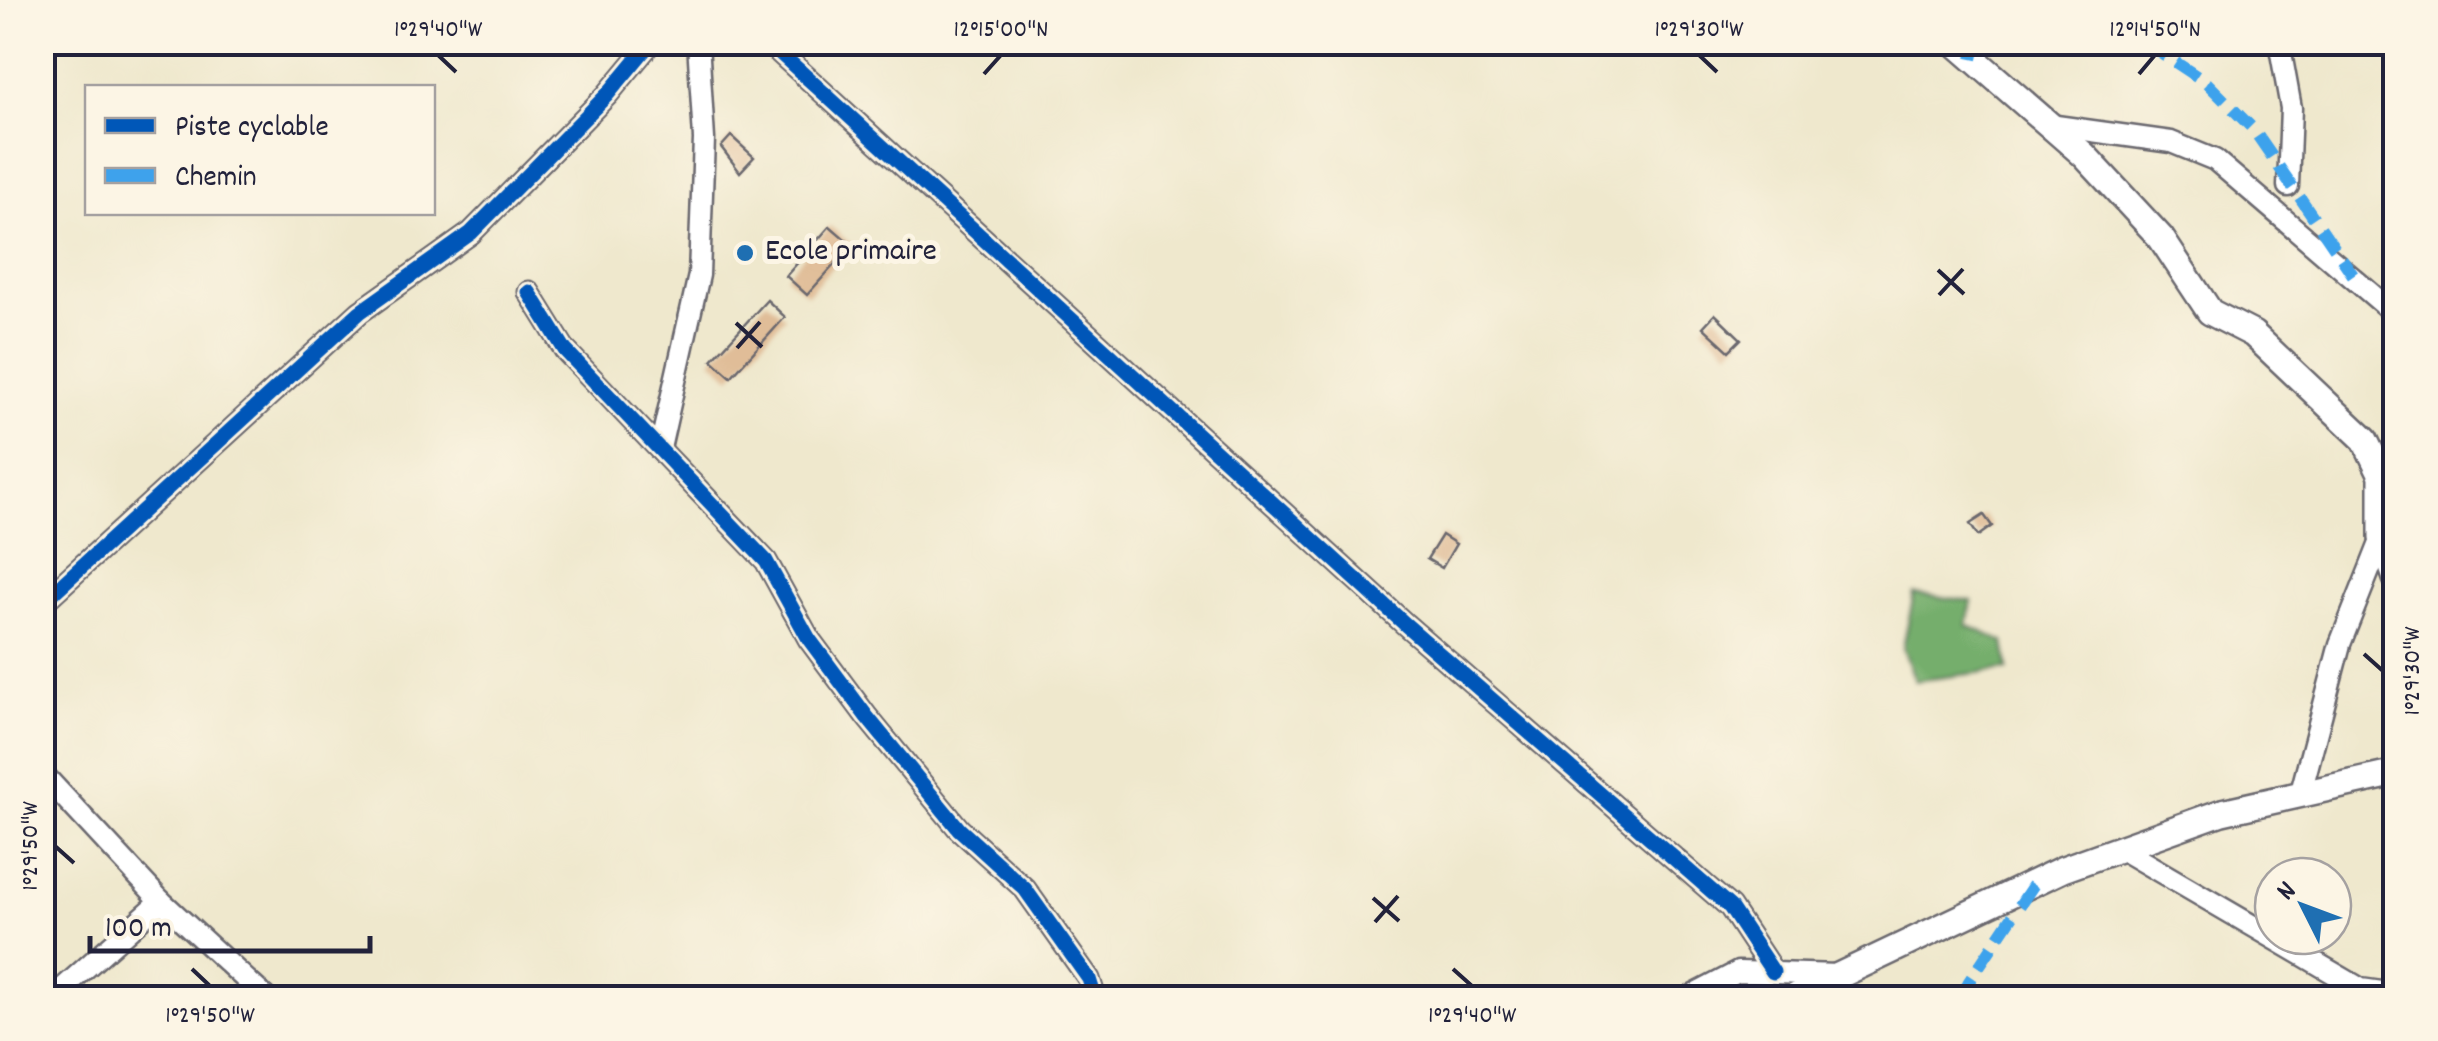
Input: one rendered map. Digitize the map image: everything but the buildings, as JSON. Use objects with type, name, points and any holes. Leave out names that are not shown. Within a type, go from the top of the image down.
[{"type":"street","points":[[42,603],[360,312],[471,232],[606,95],[652,42]]},
{"type":"street","points":[[660,448],[699,275],[704,139],[698,42]]},
{"type":"street","points":[[768,42],[1406,624],[1730,907],[1773,972]]},
{"type":"street","points":[[2279,42],[2292,108],[2288,186]]},
{"type":"street","points":[[1955,43],[2084,155],[2161,238],[2210,312],[2253,334],[2365,440],[2382,475],[2382,538],[2396,578]]},
{"type":"street","points":[[2048,125],[2171,142],[2216,160],[2396,315]]},
{"type":"street","points":[[529,292],[565,350],[766,561],[809,640],[959,829],[1025,888],[1089,979],[1095,998]]},
{"type":"street","points":[[2301,792],[2340,644],[2382,538]]},
{"type":"street","points":[[42,772],[161,902],[266,998]]},
{"type":"street","points":[[1792,998],[1966,912],[2122,849],[2222,812],[2396,773]]},
{"type":"street","points":[[2122,849],[2360,989],[2396,994]]},
{"type":"street","points":[[52,998],[161,902]]},
{"type":"street","points":[[1688,998],[1738,972],[1840,975]]},
{"type":"green space","points":[[1914,594],[1972,601],[1967,625],[2004,642],[2008,669],[1915,681],[1903,648]]},
{"type":"marked path","points":[[1972,59],[1976,42]]},
{"type":"marked path","points":[[2145,42],[2207,83],[2253,129],[2353,275]]},
{"type":"marked path","points":[[1958,998],[2036,881]]},
{"type":"marked path","points":[[1800,994],[1807,998]]},
{"type":"cycle path","points":[[42,603],[360,312],[471,233],[607,95],[651,42]]},
{"type":"cycle path","points":[[768,42],[1406,625],[1730,907],[1773,972]]},
{"type":"cycle path","points":[[529,292],[565,350],[766,561],[809,639],[867,717],[959,829],[1025,889],[1089,979],[1095,998]]},
{"type":"place","name":"Ecole primaire","points":[[745,253]]}]
